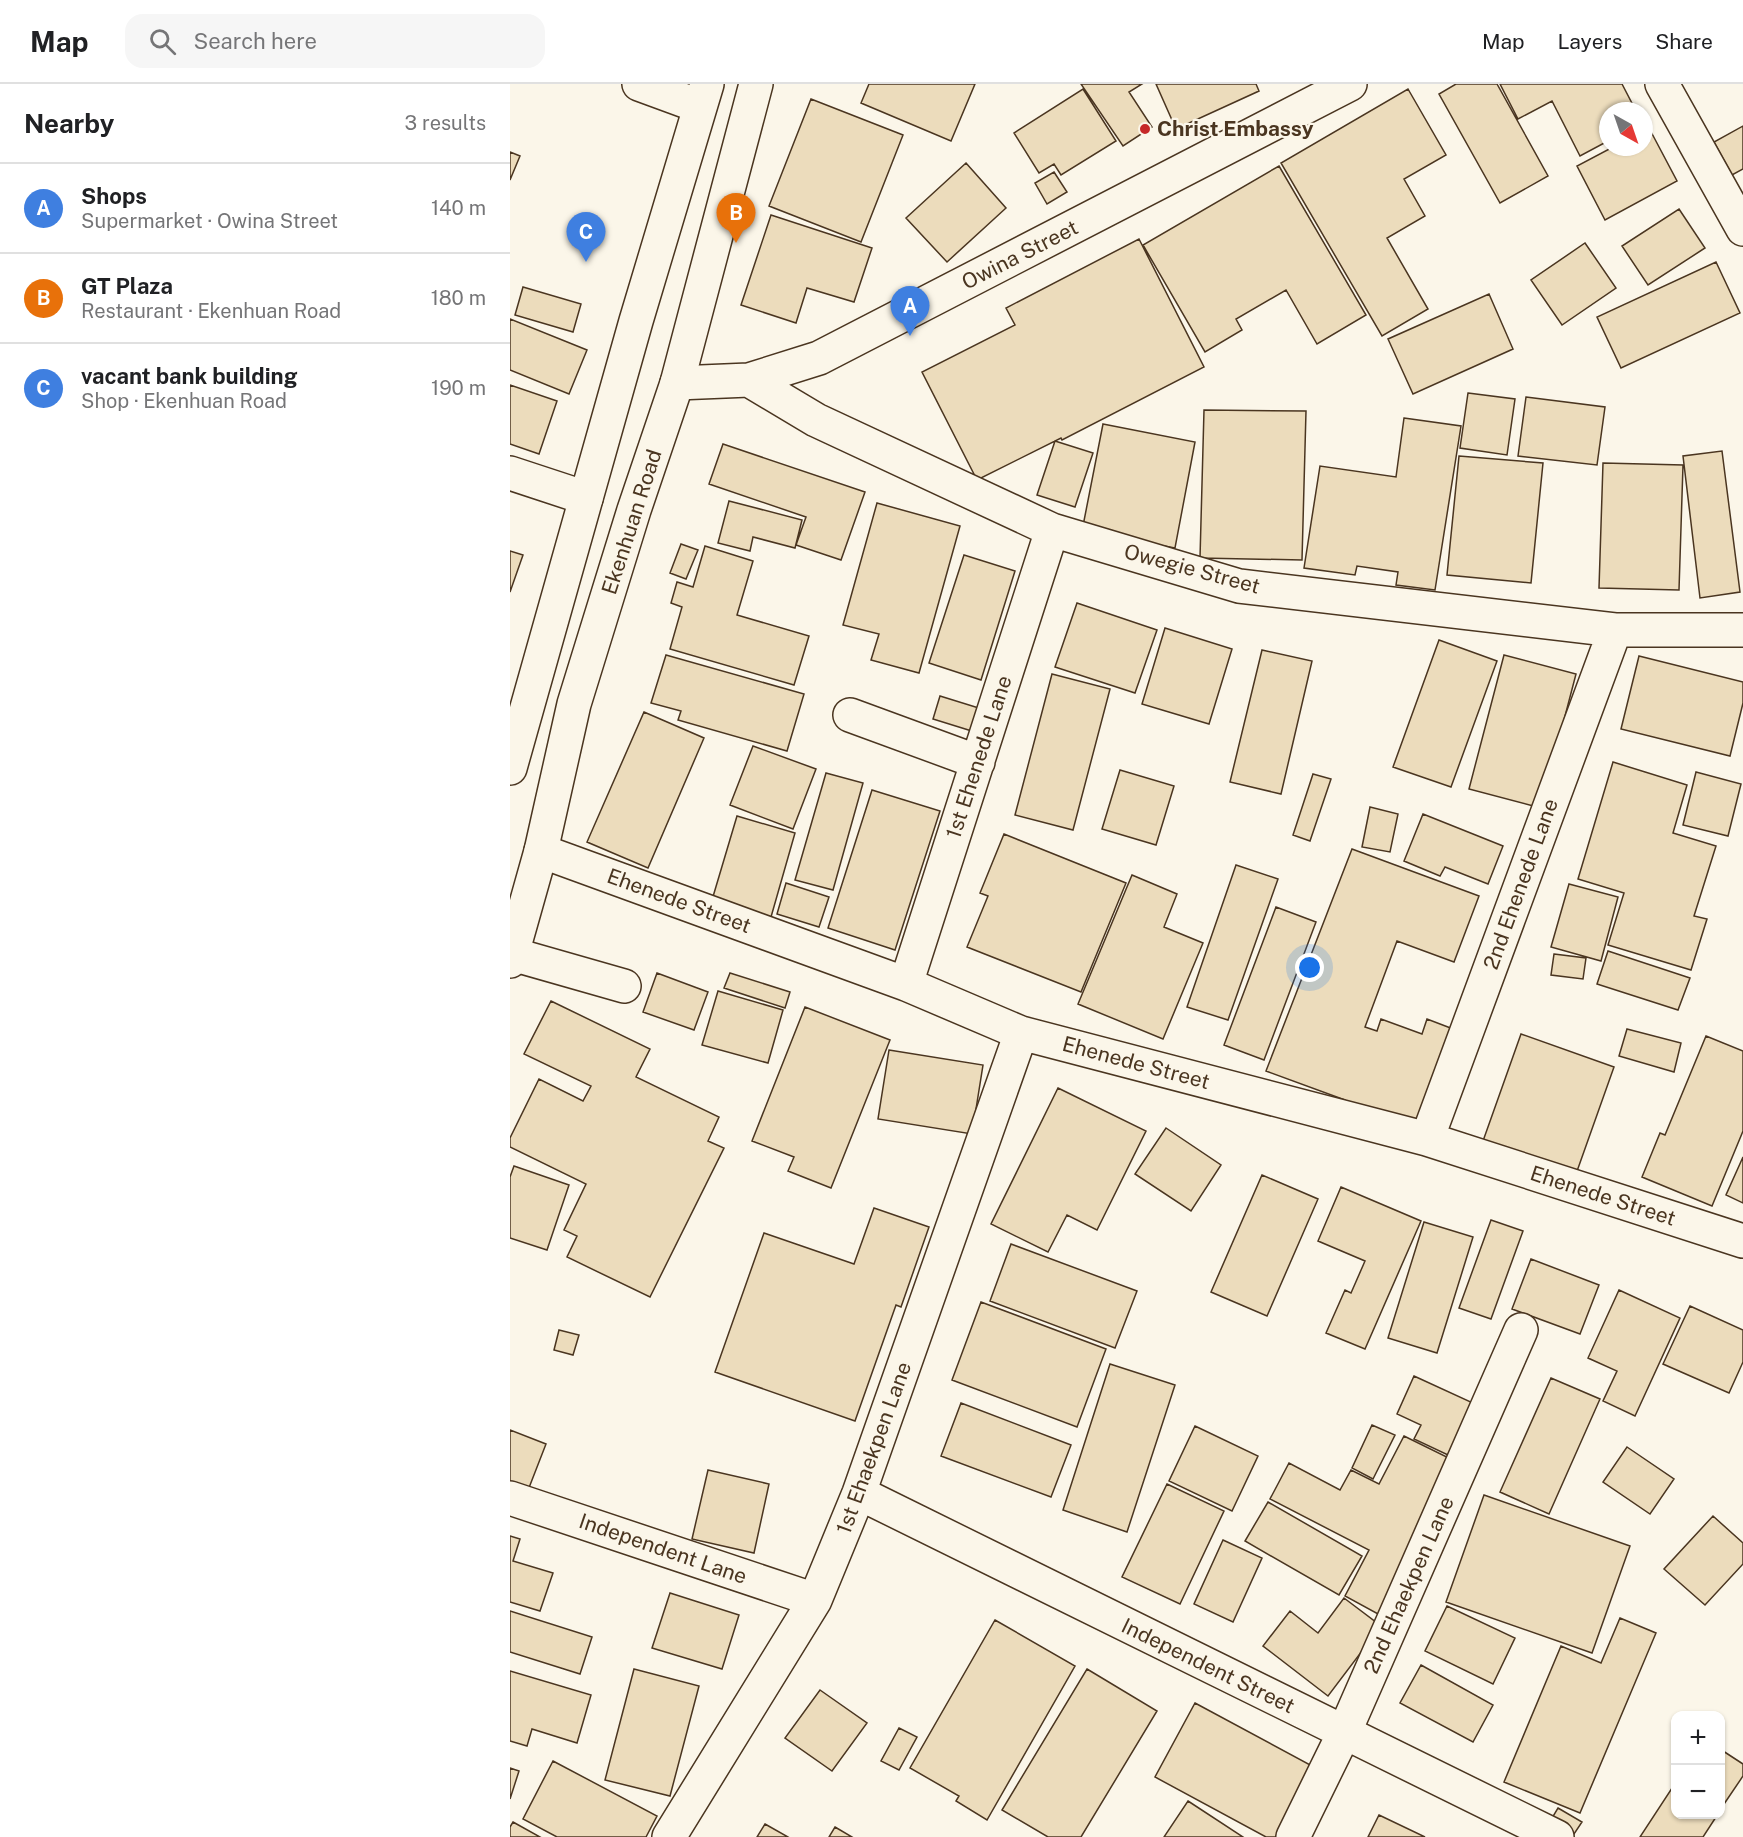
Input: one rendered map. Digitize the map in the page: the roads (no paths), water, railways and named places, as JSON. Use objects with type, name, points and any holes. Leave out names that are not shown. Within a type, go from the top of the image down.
[{"type":"street","points":[[510,768],[703,95],[639,84]]},
{"type":"street","name":"Ekenhuan Road","points":[[511,957],[541,850],[574,704],[634,510],[677,383],[756,84]]},
{"type":"street","name":"Owina Street","points":[[677,383],[749,380],[819,358],[1350,84]]},
{"type":"street","points":[[1662,84],[1743,230]]},
{"type":"street","name":"Owegie Street","points":[[749,380],[816,420],[1052,530],[1239,586],[1615,630],[1743,630]]},
{"type":"street","points":[[510,473],[586,498]]},
{"type":"street","name":"1st Ehenede Lane","points":[[906,984],[1052,530]]},
{"type":"street","name":"2nd Ehenede Lane","points":[[1427,1139],[1615,630]]},
{"type":"street","points":[[850,715],[978,762]]},
{"type":"street","name":"Ehenede Street","points":[[541,850],[906,984],[1022,1033],[1427,1139],[1743,1241]]},
{"type":"street","points":[[511,957],[624,986]]},
{"type":"street","name":"1st Ehaekpen Lane","points":[[669,1837],[816,1600],[859,1493],[1022,1033]]},
{"type":"street","name":"2nd Ehaekpen Lane","points":[[1293,1837],[1344,1733],[1521,1330]]},
{"type":"street","name":"Independent Street","points":[[859,1493],[1557,1837]]},
{"type":"street","name":"Independent Lane","points":[[510,1498],[816,1600]]},
{"type":"place","name":"Christ Embassy","points":[[1145,129]]},
{"type":"place","name":"GT Plaza","points":[[736,243]]},
{"type":"place","name":"vacant bank building","points":[[586,262]]},
{"type":"place","name":"Shops","points":[[910,336]]}]
